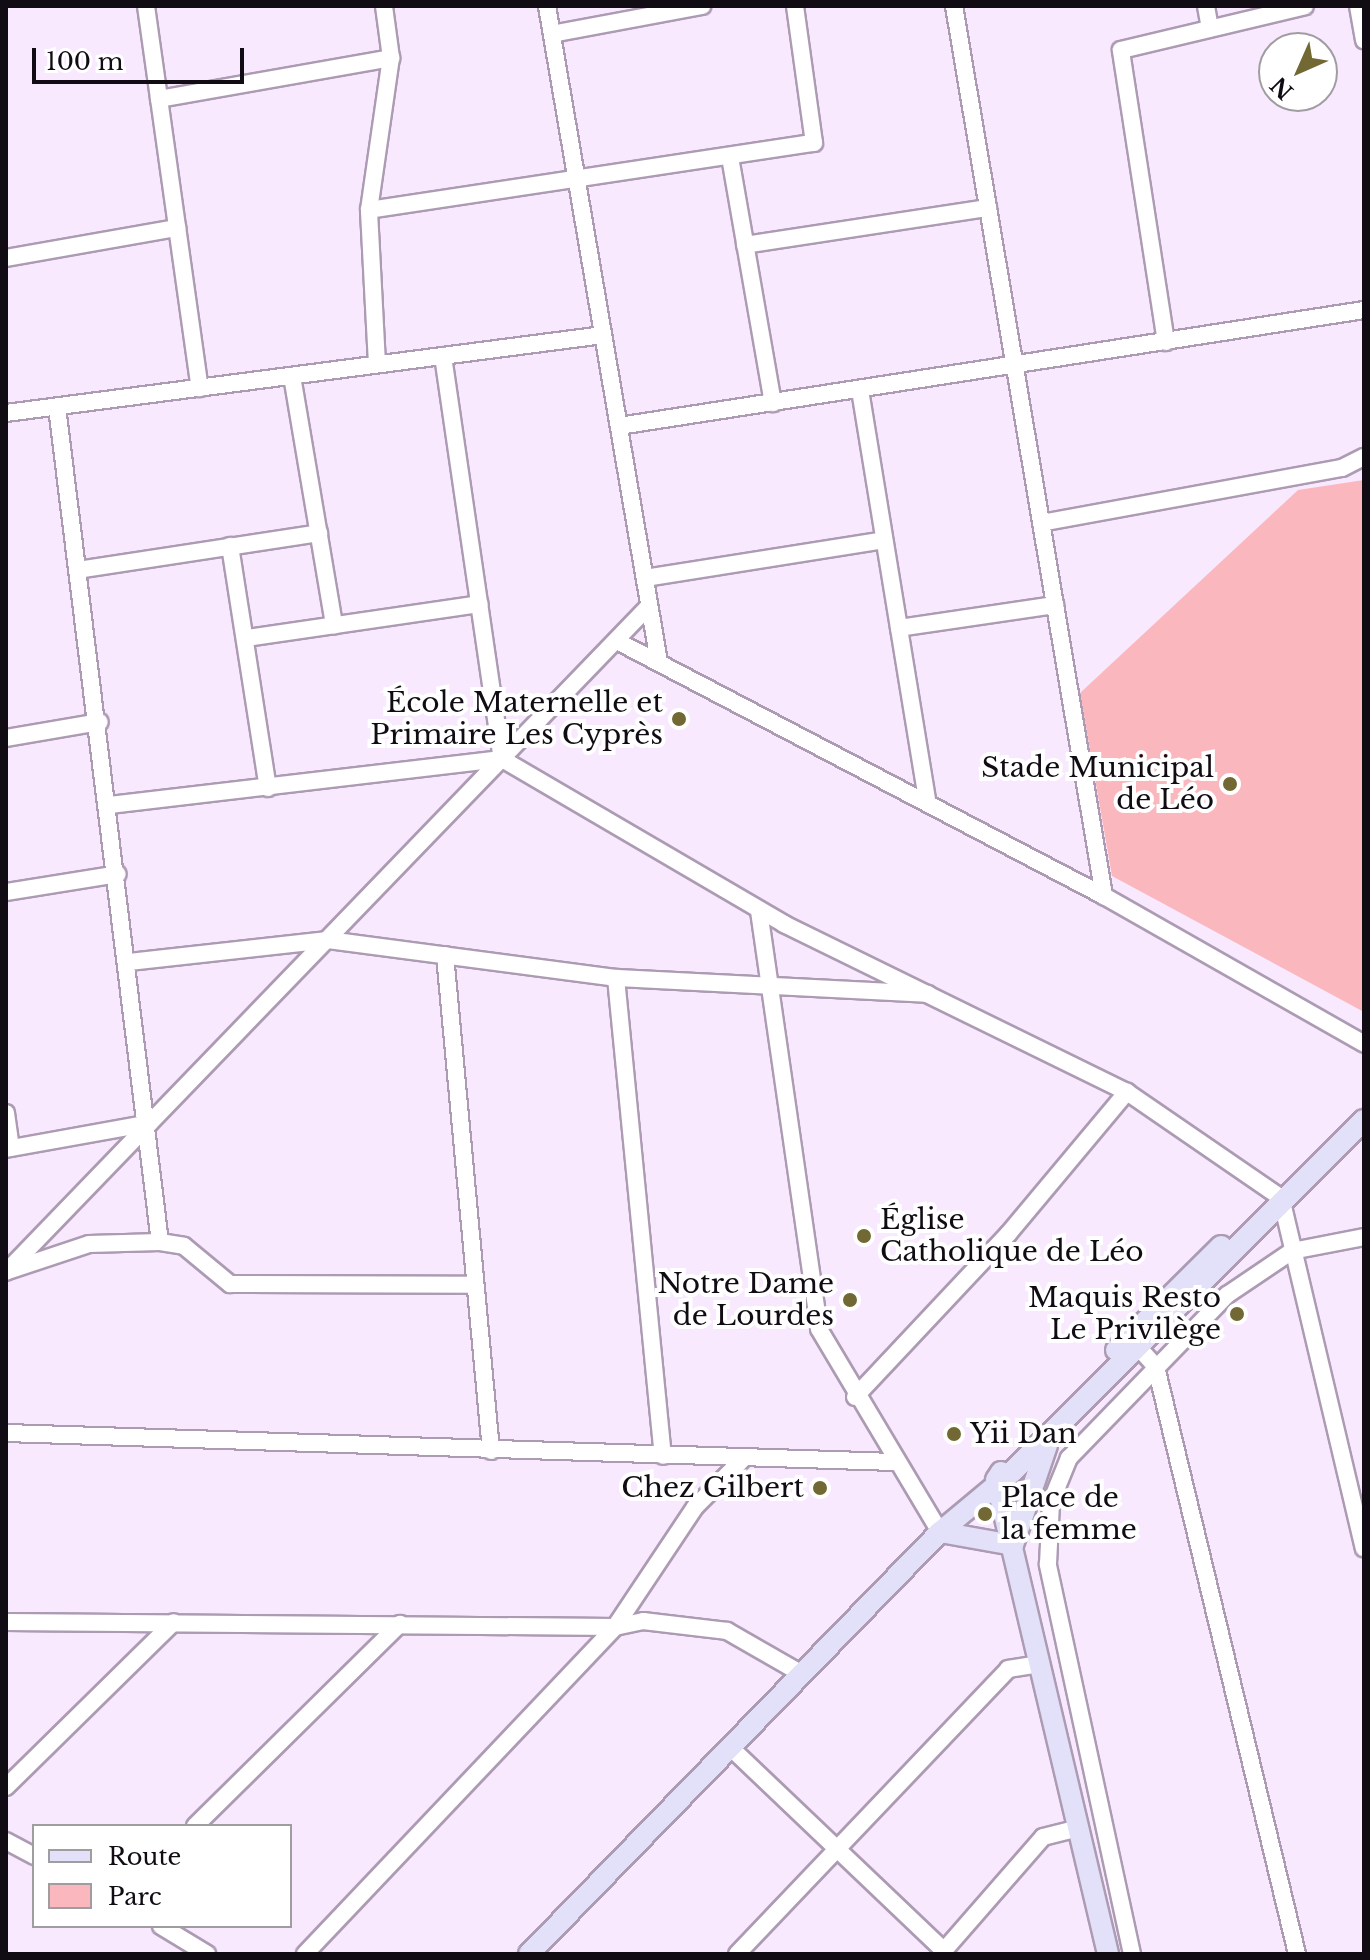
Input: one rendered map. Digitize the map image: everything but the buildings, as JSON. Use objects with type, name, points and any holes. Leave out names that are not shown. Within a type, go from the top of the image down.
[{"type":"main road","points":[[996,1480],[1364,1120]]},
{"type":"main road","points":[[529,1954],[940,1532],[1062,1422],[1134,1342]]},
{"type":"main road","points":[[1013,1545],[1035,1469],[1062,1422]]},
{"type":"main road","points":[[996,1480],[1108,1954]]},
{"type":"main road","points":[[940,1532],[1013,1545]]},
{"type":"street","points":[[146,6],[200,388]]},
{"type":"street","points":[[377,364],[369,210],[391,58],[384,6]]},
{"type":"street","points":[[547,6],[659,662]]},
{"type":"street","points":[[552,34],[702,6]]},
{"type":"street","points":[[369,210],[577,183],[814,143],[795,6]]},
{"type":"street","points":[[954,6],[1104,896]]},
{"type":"street","points":[[1206,6],[1210,29]]},
{"type":"street","points":[[1166,342],[1121,50],[1305,6]]},
{"type":"street","points":[[1358,6],[1364,40]]},
{"type":"street","points":[[159,99],[391,58]]},
{"type":"street","points":[[730,157],[773,403]]},
{"type":"street","points":[[745,245],[988,208]]},
{"type":"street","points":[[6,258],[177,228]]},
{"type":"street","points":[[619,426],[1015,367],[1364,310]]},
{"type":"street","points":[[6,413],[603,335]]},
{"type":"street","points":[[443,356],[502,759]]},
{"type":"street","points":[[292,376],[334,625]]},
{"type":"street","points":[[860,390],[927,801]]},
{"type":"street","points":[[57,407],[150,1123],[160,1242]]},
{"type":"street","points":[[1041,523],[1342,468],[1364,457]]},
{"type":"street","points":[[78,570],[319,533]]},
{"type":"street","points":[[645,578],[884,540]]},
{"type":"street","points":[[230,546],[247,638],[268,788]]},
{"type":"street","points":[[247,638],[480,604]]},
{"type":"street","points":[[899,628],[1055,605]]},
{"type":"street","points":[[6,1272],[649,606]]},
{"type":"street","points":[[617,641],[1104,896],[1364,1044]]},
{"type":"street","points":[[6,738],[100,722]]},
{"type":"street","points":[[109,805],[502,759],[759,911],[938,995],[1127,1092],[1278,1201],[1364,1548]]},
{"type":"street","points":[[6,892],[118,874]]},
{"type":"street","points":[[759,911],[811,1292],[819,1329],[855,1397],[940,1532]]},
{"type":"street","points":[[129,962],[328,940],[616,978],[768,989],[938,995]]},
{"type":"street","points":[[445,955],[491,1451]]},
{"type":"street","points":[[616,978],[663,1456]]},
{"type":"street","points":[[855,1397],[1009,1233],[1127,1092]]},
{"type":"street","points":[[6,1113],[8,1149],[150,1123]]},
{"type":"street","points":[[1132,1954],[1048,1564],[1051,1502],[1069,1458],[1227,1295],[1292,1251],[1364,1237]]},
{"type":"street","points":[[6,1272],[89,1244],[160,1242],[184,1246],[230,1284],[475,1285]]},
{"type":"street","points":[[1134,1342],[1156,1367],[1297,1954]]},
{"type":"street","points":[[6,1433],[895,1462]]},
{"type":"street","points":[[305,1954],[615,1627],[695,1507],[744,1458]]},
{"type":"street","points":[[6,1622],[615,1627],[643,1621],[727,1631],[802,1674]]},
{"type":"street","points":[[6,1787],[174,1622]]},
{"type":"street","points":[[197,1824],[400,1624]]},
{"type":"street","points":[[737,1954],[1008,1669],[1040,1664]]},
{"type":"street","points":[[730,1747],[942,1952],[1043,1837],[1080,1828]]},
{"type":"street","points":[[6,1841],[32,1855]]},
{"type":"street","points":[[164,1928],[207,1954]]},
{"type":"green space","name":"Stade Municipal de Léo","points":[[1364,480],[1364,1012],[1112,876],[1080,693],[1298,490]]},
{"type":"place","name":"École Maternelle et Primaire Les Cyprès","points":[[679,719]]},
{"type":"place","name":"Stade Municipal de Léo","points":[[1230,784]]},
{"type":"place","name":"Église Catholique de Léo","points":[[864,1236]]},
{"type":"place","name":"Notre Dame de Lourdes","points":[[850,1300]]},
{"type":"place","name":"Maquis Resto Le Privilège","points":[[1237,1314]]},
{"type":"place","name":"Yii Dan","points":[[954,1434]]},
{"type":"place","name":"Chez Gilbert","points":[[820,1488]]},
{"type":"place","name":"Place de la femme","points":[[985,1514]]}]
